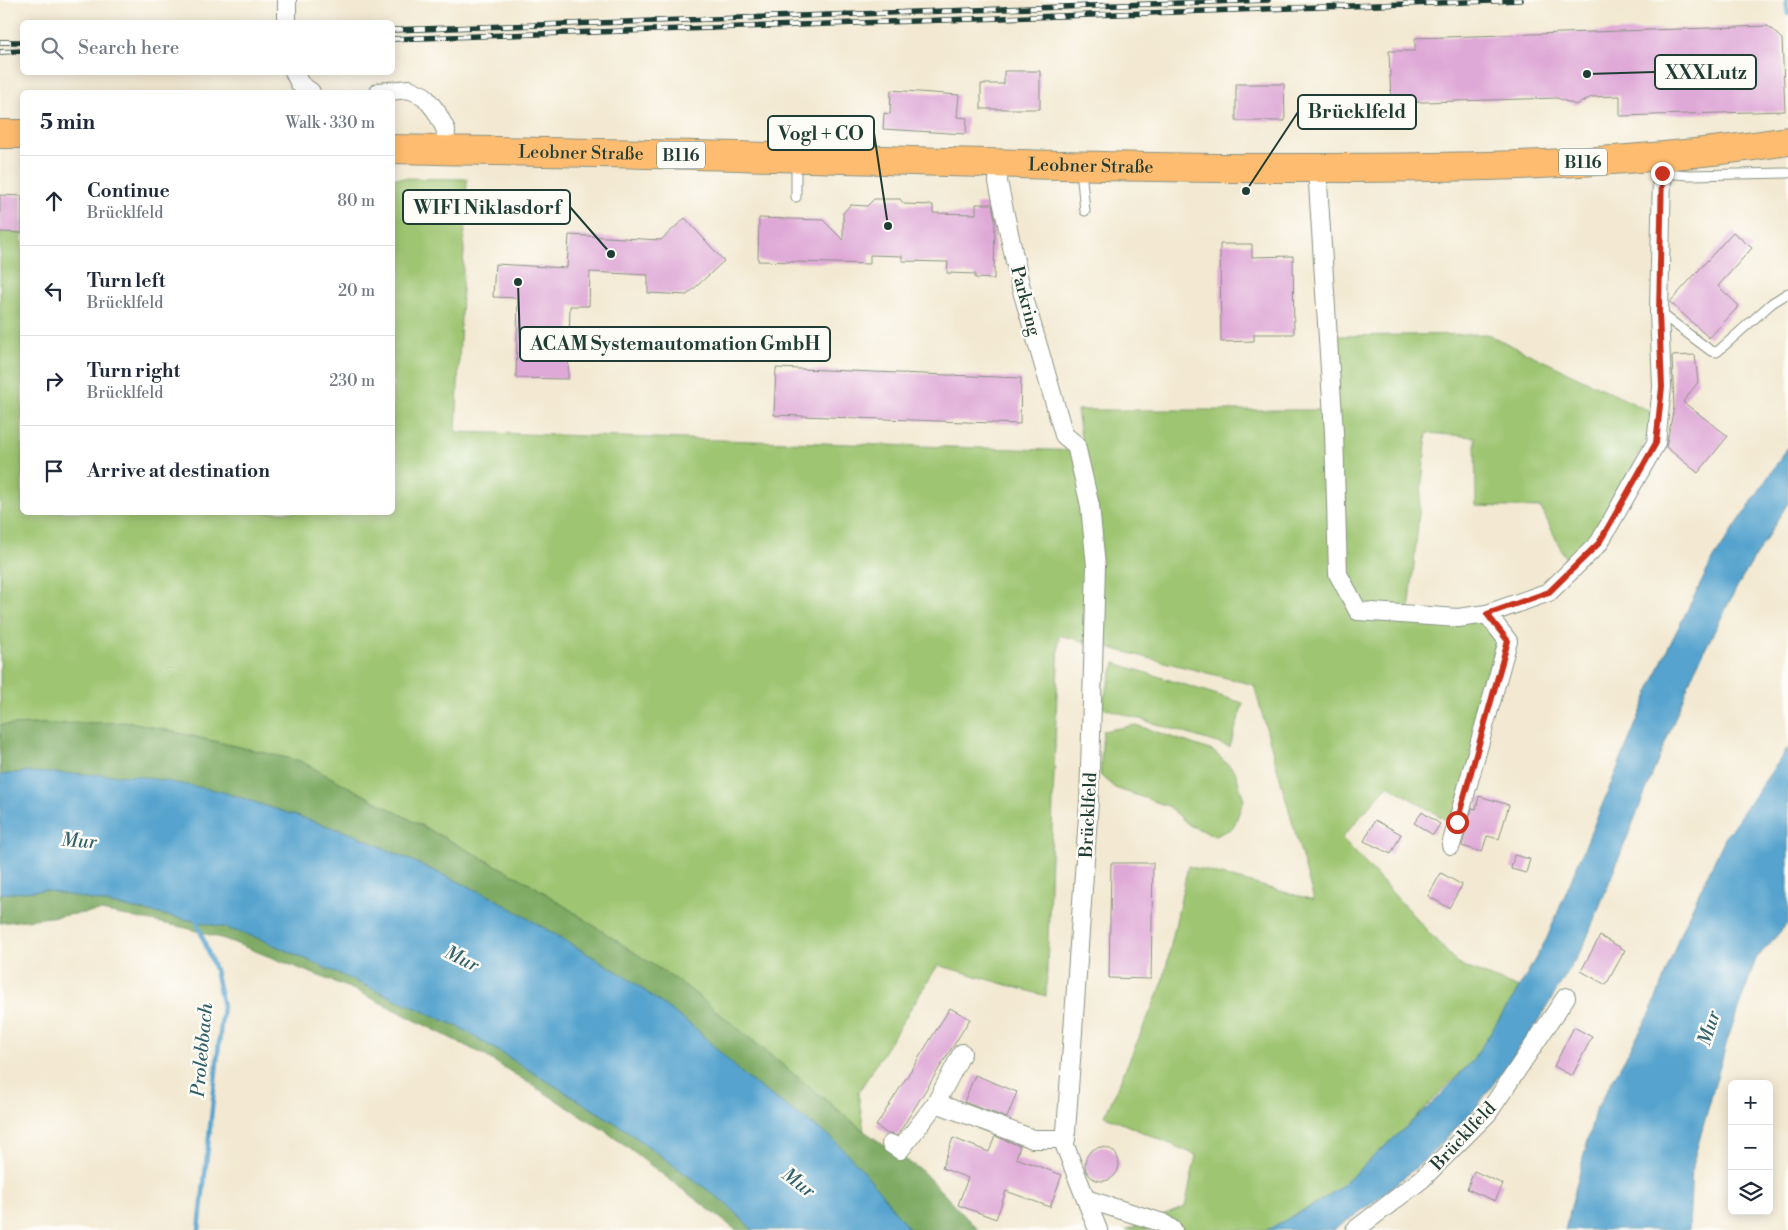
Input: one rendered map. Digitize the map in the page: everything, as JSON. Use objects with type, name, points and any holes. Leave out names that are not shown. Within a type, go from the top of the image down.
[{"type":"main road","points":[[0,134],[20,134]]},
{"type":"main road","name":"Leobner Straße","points":[[395,149],[796,157],[1082,166],[1317,168],[1660,165],[1788,141]]},
{"type":"street","points":[[286,0],[287,20]]},
{"type":"street","points":[[296,75],[300,84],[308,90]]},
{"type":"street","points":[[395,90],[409,89],[424,96],[436,111],[446,130],[445,150]]},
{"type":"street","name":"Parkring","points":[[999,164],[998,182],[1020,284],[1064,435]]},
{"type":"street","points":[[1317,168],[1334,432],[1338,574],[1358,611],[1458,618],[1487,614],[1549,592],[1599,543],[1656,443],[1662,387],[1659,312],[1660,165]]},
{"type":"street","name":"Brücklfeld","points":[[1064,435],[1076,445],[1090,506],[1096,566],[1089,802],[1065,1146],[1098,1230]]},
{"type":"street","points":[[1451,845],[1508,641],[1487,614]]},
{"type":"street","name":"Brücklfeld","points":[[1355,1230],[1422,1179],[1488,1113],[1566,997]]},
{"type":"street","points":[[891,1144],[900,1150],[936,1103],[962,1053]]},
{"type":"street","points":[[936,1103],[1033,1139],[1066,1139]]},
{"type":"street","points":[[1086,1198],[1162,1223],[1173,1230]]},
{"type":"lane","points":[[796,157],[796,197]]},
{"type":"lane","points":[[1660,165],[1689,175],[1788,173]]},
{"type":"lane","points":[[1082,166],[1085,211]]},
{"type":"lane","points":[[1659,312],[1711,350],[1717,352],[1772,303],[1788,292]]},
{"type":"green space","points":[[395,178],[467,179],[456,432],[1083,451],[1077,410],[1329,410],[1330,336],[1487,334],[1658,415],[1591,549],[1571,570],[1541,508],[1476,506],[1475,437],[1427,433],[1409,614],[1487,614],[1508,641],[1457,822],[1446,820],[1388,785],[1342,838],[1458,964],[1519,988],[1473,1060],[1408,1125],[1339,1188],[1317,1203],[1267,1230],[1126,1230],[1185,1207],[1196,1155],[1105,1116],[1163,982],[1188,866],[1314,900],[1254,685],[1059,635],[1046,996],[938,965],[858,1093],[864,1131],[688,988],[531,884],[300,761],[131,722],[0,725],[0,232],[20,233],[20,515],[395,515]]},
{"type":"green space","points":[[1115,663],[1243,703],[1230,747],[1101,707]]},
{"type":"green space","points":[[131,722],[300,761],[531,884],[688,988],[864,1131],[922,1171],[978,1230],[910,1230],[863,1171],[833,1139],[748,1079],[695,1028],[623,975],[492,897],[355,835],[220,791],[25,772],[0,775],[0,725]]},
{"type":"green space","points":[[1136,725],[1213,751],[1235,771],[1244,800],[1233,828],[1215,836],[1189,825],[1168,806],[1115,788],[1100,775],[1103,731]]},
{"type":"green space","points":[[44,890],[223,927],[258,938],[459,1027],[620,1126],[724,1202],[753,1230],[736,1230],[604,1130],[484,1055],[357,991],[227,940],[186,928],[101,911],[0,923],[0,894]]},
{"type":"water","points":[[1788,447],[1788,503],[1737,587],[1694,671],[1584,945],[1534,1028],[1476,1108],[1424,1161],[1374,1202],[1334,1230],[1267,1230],[1317,1203],[1339,1188],[1439,1097],[1473,1060],[1519,988],[1547,938],[1664,656],[1711,563]]},
{"type":"water","name":"Mur","points":[[1788,748],[1788,923],[1756,959],[1728,1038],[1692,1166],[1689,1230],[1565,1230],[1595,1111],[1651,1012],[1682,929],[1726,836]]},
{"type":"water","name":"Mur","points":[[25,772],[138,776],[220,791],[355,835],[492,897],[623,975],[695,1028],[748,1079],[833,1139],[863,1170],[910,1230],[753,1230],[724,1202],[620,1126],[459,1027],[258,938],[223,927],[44,890],[0,894],[0,775]]},
{"type":"building","points":[[1768,26],[1782,39],[1785,111],[1620,116],[1620,96],[1592,97],[1576,105],[1557,98],[1391,103],[1389,51],[1415,51],[1415,38]]},
{"type":"building","points":[[1004,71],[1040,71],[1040,109],[981,109],[981,84],[1004,84]]},
{"type":"building","points":[[1236,84],[1284,84],[1285,121],[1236,121]]},
{"type":"building","points":[[891,90],[959,95],[957,117],[967,118],[966,134],[883,129],[884,113],[890,114]]},
{"type":"building","points":[[0,195],[20,196],[20,233],[0,232]]},
{"type":"building","points":[[874,199],[900,199],[904,204],[933,205],[933,213],[976,214],[976,204],[992,204],[995,219],[994,279],[975,278],[975,274],[947,273],[948,262],[902,261],[902,256],[870,255],[870,264],[758,261],[759,218],[823,220],[843,240],[843,213],[850,205],[867,206]]},
{"type":"building","points":[[685,218],[724,261],[687,295],[648,293],[648,275],[590,272],[589,306],[570,306],[568,379],[516,378],[518,298],[493,297],[495,264],[567,268],[569,235],[661,240]]},
{"type":"building","points":[[1733,232],[1752,248],[1718,286],[1739,306],[1709,338],[1670,302]]},
{"type":"building","points":[[1220,244],[1252,244],[1252,257],[1293,256],[1294,334],[1254,334],[1254,341],[1221,342]]},
{"type":"building","points":[[1695,355],[1698,382],[1683,402],[1728,436],[1698,473],[1666,447],[1674,407],[1672,356]]},
{"type":"building","points":[[776,368],[1021,378],[1020,424],[774,415]]},
{"type":"building","points":[[1479,796],[1509,805],[1499,839],[1487,836],[1482,852],[1462,846],[1472,808],[1476,809]]},
{"type":"building","points":[[1422,812],[1440,824],[1433,835],[1414,823]]},
{"type":"building","points":[[1375,820],[1401,834],[1391,854],[1364,841]]},
{"type":"building","points":[[1514,855],[1530,859],[1526,873],[1511,869]]},
{"type":"building","points":[[1111,863],[1153,863],[1151,979],[1109,978]]},
{"type":"building","points":[[1441,873],[1462,885],[1449,908],[1428,896]]},
{"type":"building","points":[[1600,936],[1625,950],[1606,985],[1581,971]]},
{"type":"building","points":[[950,1008],[970,1019],[897,1136],[888,1134],[876,1126]]},
{"type":"building","points":[[1574,1027],[1592,1037],[1572,1076],[1554,1066]]},
{"type":"building","points":[[975,1075],[1017,1092],[1007,1118],[964,1102]]},
{"type":"building","points":[[995,1136],[1020,1146],[1016,1158],[1062,1175],[1050,1207],[1006,1191],[996,1219],[958,1205],[968,1178],[942,1168],[953,1138],[989,1152]]},
{"type":"building","points":[[1102,1147],[1114,1152],[1119,1164],[1114,1176],[1102,1181],[1090,1176],[1085,1164],[1090,1152]]},
{"type":"building","points":[[1474,1171],[1503,1184],[1495,1201],[1467,1189]]},
{"type":"waterway","points":[[1786,0],[1788,14]]},
{"type":"waterway","name":"Prolebbach","points":[[195,917],[215,970],[223,1006],[199,1230]]},
{"type":"railway","points":[[395,30],[1268,0]]},
{"type":"railway","points":[[395,39],[1521,0]]},
{"type":"railway","points":[[0,42],[20,42]]},
{"type":"railway","points":[[0,52],[20,51]]},
{"type":"place","name":"XXXLutz","points":[[1587,74]]},
{"type":"place","name":"Brücklfeld","points":[[1246,191]]},
{"type":"place","name":"Vogl + CO","points":[[888,226]]},
{"type":"place","name":"WIFI Niklasdorf","points":[[611,254]]},
{"type":"place","name":"ACAM Systemautomation GmbH","points":[[518,282]]},
{"type":"route","points":[[1457,822],[1508,641],[1487,614],[1549,592],[1599,543],[1656,443],[1662,387],[1659,312],[1662,173]]}]
